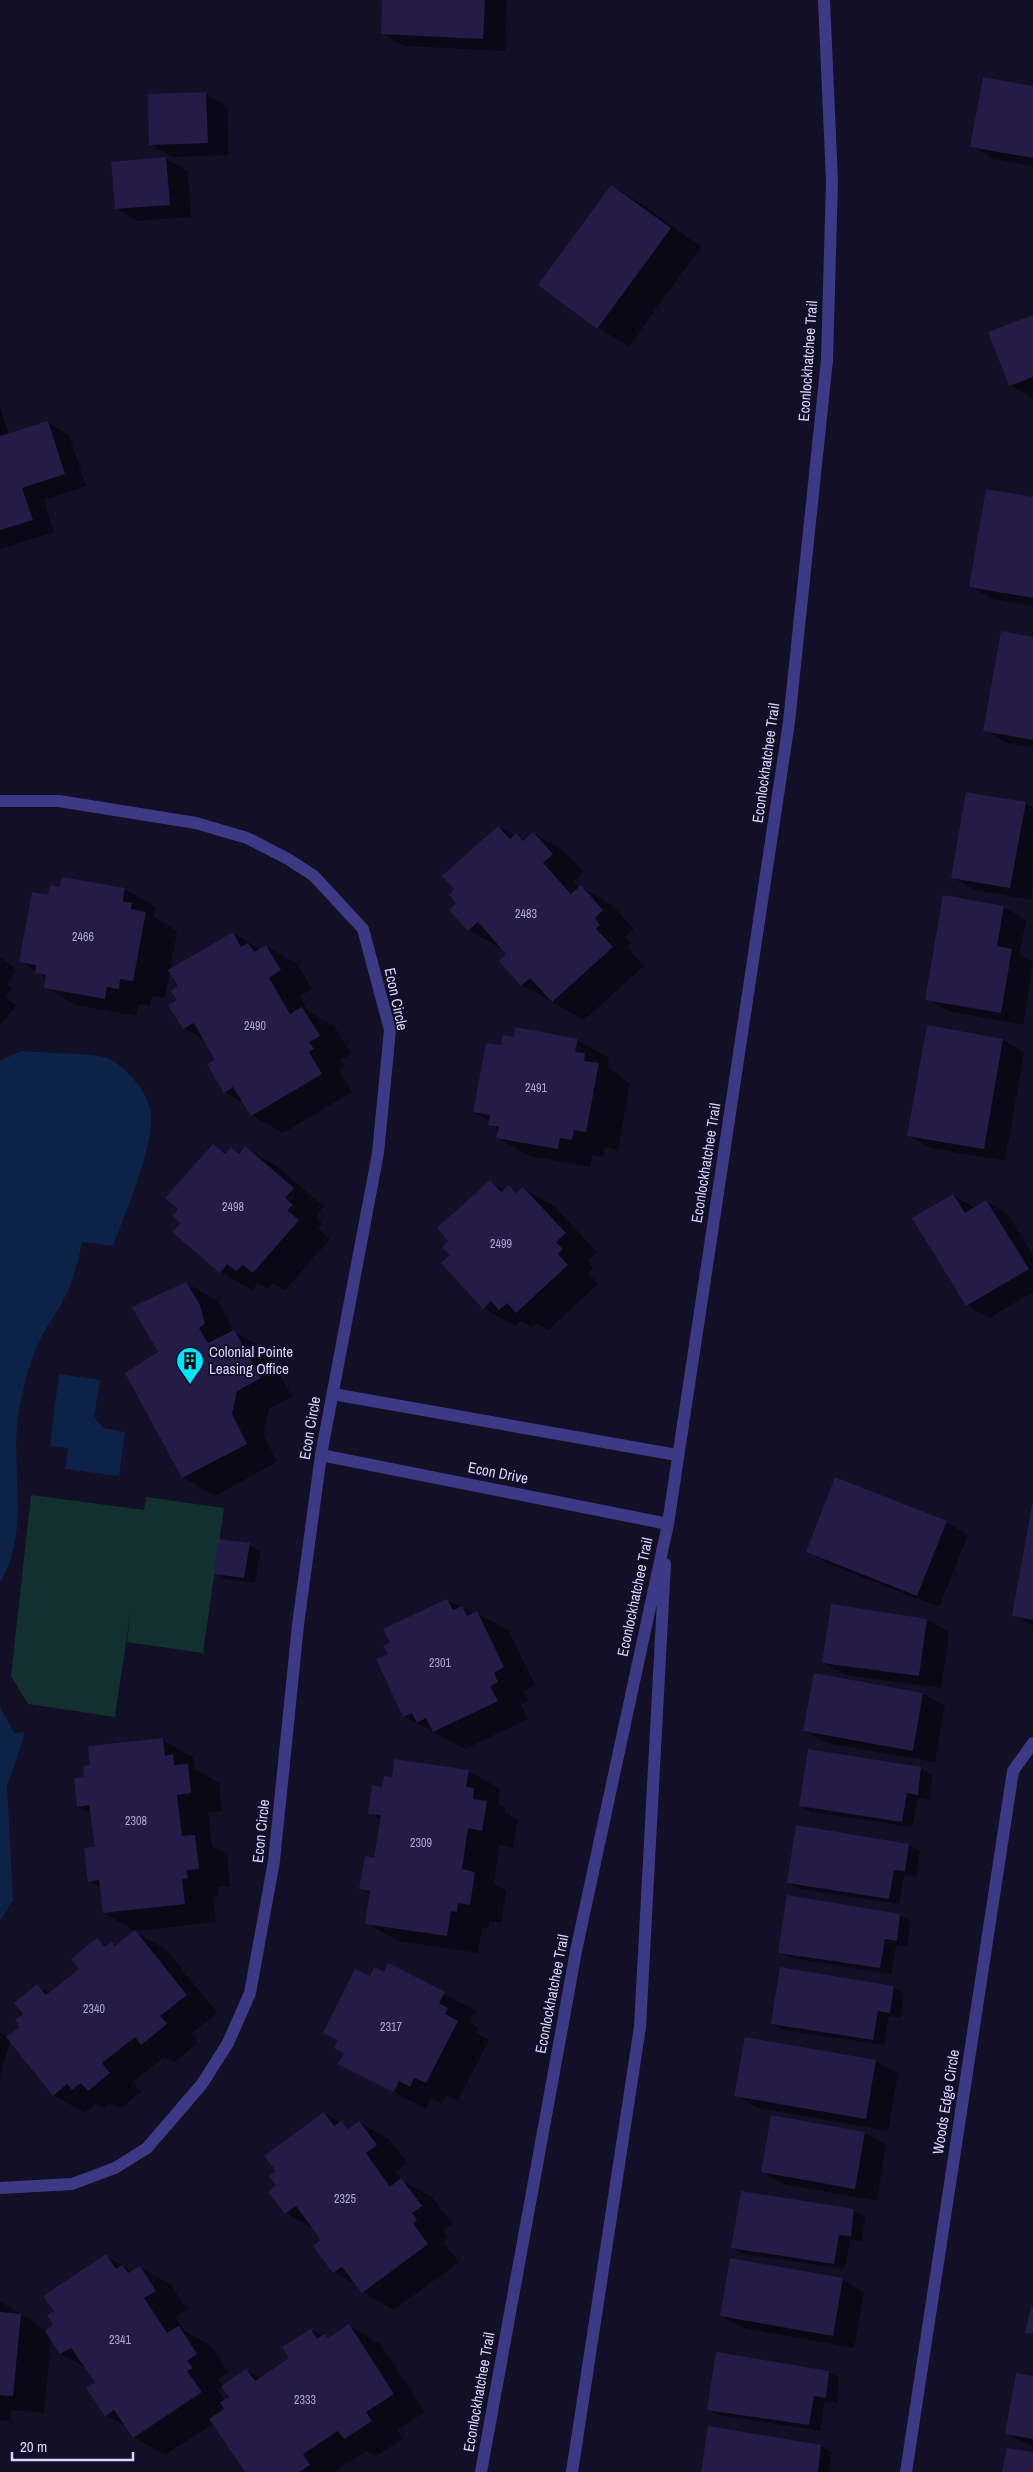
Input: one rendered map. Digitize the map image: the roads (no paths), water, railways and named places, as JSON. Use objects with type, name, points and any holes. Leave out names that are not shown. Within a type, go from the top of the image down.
[{"type":"street","name":"Econlockhatchee Trail","points":[[572,2472],[640,2026],[668,1524],[789,722],[827,360],[832,181],[824,0]]},
{"type":"street","name":"Econ Circle","points":[[0,801],[59,800],[196,824],[247,838],[288,859],[314,876],[363,929],[390,1030],[378,1153],[321,1455],[298,1625],[274,1861],[250,1993],[228,2043],[202,2084],[147,2148],[115,2168],[72,2184],[0,2188]]},
{"type":"street","points":[[333,1394],[677,1455]]},
{"type":"street","name":"Econ Drive","points":[[321,1455],[668,1524]]},
{"type":"street","name":"Econlockhatchee Trail","points":[[481,2472],[576,1951],[668,1524]]},
{"type":"street","name":"Woods Edge Circle","points":[[906,2472],[1013,1770],[1033,1743]]},
{"type":"water","points":[[21,1051],[80,1054],[108,1058],[115,1062],[129,1074],[142,1090],[150,1106],[151,1128],[138,1180],[113,1246],[82,1242],[75,1271],[67,1292],[42,1336],[29,1367],[19,1411],[17,1432],[18,1498],[15,1541],[10,1562],[0,1582],[0,1061]]},
{"type":"water","points":[[59,1374],[100,1380],[94,1417],[103,1428],[125,1432],[119,1476],[65,1469],[68,1448],[50,1446]]},
{"type":"water","points":[[0,1707],[14,1733],[24,1732],[7,1786],[13,1900],[0,1921]]},
{"type":"place","name":"Colonial Pointe Leasing Office","points":[[190,1385]]}]
